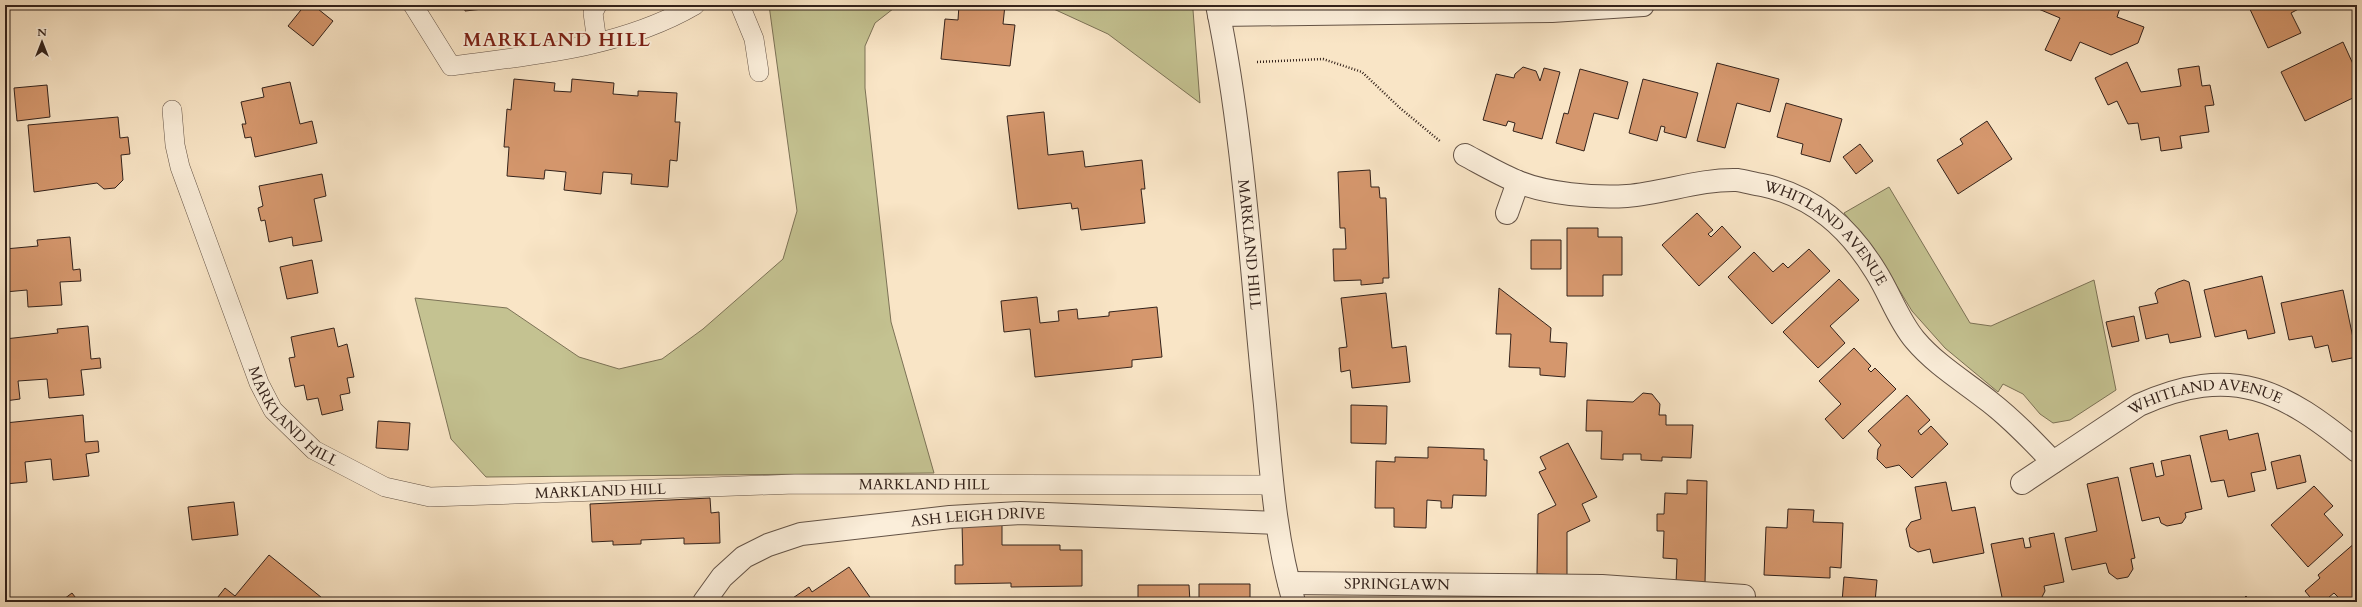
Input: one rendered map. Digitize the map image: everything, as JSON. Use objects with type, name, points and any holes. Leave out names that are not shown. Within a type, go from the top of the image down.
[{"type":"street","points":[[1218,10],[1552,11],[1643,5]]},
{"type":"street","name":"MARKLAND HILL","points":[[1218,10],[1228,63],[1242,160],[1276,523],[1291,593]]},
{"type":"street","name":"WHITLAND AVENUE","points":[[1465,156],[1518,182],[1553,190],[1588,195],[1626,196],[1702,183],[1738,180],[1776,188],[1809,202],[1831,216],[1849,234],[1876,272],[1901,320],[1915,340],[1933,358],[2019,426],[2053,462]]},
{"type":"street","points":[[1507,213],[1518,182]]},
{"type":"street","name":"WHITLAND AVENUE","points":[[2022,483],[2139,405],[2160,396],[2210,385],[2235,386],[2261,390],[2285,399],[2306,411],[2357,451]]},
{"type":"street","name":"ASH LEIGH DRIVE","points":[[704,602],[722,577],[744,557],[768,545],[801,534],[950,517],[1020,513],[1276,523]]},
{"type":"street","name":"SPRINGLAWN","points":[[1291,593],[1602,586],[1744,596]]},
{"type":"lane","points":[[413,5],[451,66],[543,54],[622,38],[690,6]]},
{"type":"lane","points":[[597,5],[593,13],[597,42]]},
{"type":"lane","points":[[740,5],[754,39],[759,72]]},
{"type":"lane","name":"MARKLAND HILL","points":[[172,110],[175,145],[180,167],[260,383],[273,410],[314,450],[385,487],[430,497],[795,484],[1273,485]]},
{"type":"path","points":[[1228,63],[1323,59],[1343,64],[1362,72],[1400,108],[1447,147],[1465,156]]},
{"type":"shaded area","points":[[769,5],[898,5],[875,23],[865,46],[865,88],[891,322],[934,473],[486,477],[451,439],[415,298],[507,308],[579,357],[619,369],[662,359],[703,329],[783,259],[797,211]]},
{"type":"shaded area","points":[[1045,5],[1189,5],[1193,10],[1200,103],[1108,34]]},
{"type":"shaded area","points":[[1889,187],[1970,323],[1991,326],[2094,280],[2116,390],[2070,420],[2053,423],[2040,414],[2023,394],[2003,384],[1998,392],[1945,348],[1912,311],[1873,247],[1844,213]]},
{"type":"building","points":[[305,5],[313,5],[333,21],[313,46],[288,26]]},
{"type":"building","points":[[464,5],[519,5],[465,11]]},
{"type":"building","points":[[959,5],[1005,5],[1003,24],[1015,25],[1010,66],[941,59],[945,19],[958,20]]},
{"type":"building","points":[[2029,5],[2121,5],[2117,17],[2144,27],[2138,43],[2111,55],[2080,42],[2071,61],[2045,50],[2060,18]]},
{"type":"building","points":[[2248,5],[2306,5],[2291,13],[2301,33],[2268,48]]},
{"type":"building","points":[[2343,42],[2353,64],[2357,62],[2357,96],[2305,121],[2281,72]]},
{"type":"building","points":[[2127,62],[2141,92],[2181,86],[2178,69],[2199,66],[2202,86],[2210,85],[2214,105],[2205,106],[2209,132],[2180,136],[2182,148],[2161,151],[2159,137],[2141,140],[2138,123],[2128,124],[2117,101],[2108,105],[2095,78]]},
{"type":"building","points":[[1717,63],[1779,79],[1770,112],[1737,103],[1725,148],[1697,141]]},
{"type":"building","points":[[1523,67],[1536,71],[1540,81],[1544,68],[1560,72],[1542,139],[1513,131],[1515,123],[1508,121],[1506,126],[1483,120],[1496,74],[1514,78],[1515,74]]},
{"type":"building","points":[[1580,69],[1628,82],[1618,119],[1594,113],[1584,151],[1556,143],[1564,113],[1568,114]]},
{"type":"building","points":[[514,79],[555,83],[554,91],[571,92],[572,79],[614,83],[613,94],[638,96],[638,91],[677,93],[675,122],[680,122],[677,161],[670,160],[668,187],[631,184],[632,174],[603,172],[601,194],[564,190],[566,172],[545,170],[544,179],[507,176],[509,147],[504,147],[507,109],[511,110]]},
{"type":"building","points":[[1643,79],[1698,93],[1686,138],[1664,132],[1665,127],[1661,126],[1657,141],[1629,133]]},
{"type":"building","points":[[290,82],[300,124],[312,121],[317,143],[255,157],[251,137],[245,138],[242,124],[246,124],[241,102],[264,97],[262,88]]},
{"type":"building","points":[[47,85],[50,117],[17,121],[14,88]]},
{"type":"building","points":[[1786,103],[1842,119],[1830,162],[1801,154],[1803,144],[1777,137]]},
{"type":"building","points":[[1044,112],[1048,155],[1083,151],[1085,167],[1142,160],[1145,189],[1141,189],[1145,223],[1081,230],[1078,208],[1072,209],[1071,203],[1018,209],[1007,116]]},
{"type":"building","points":[[118,117],[120,138],[128,137],[130,154],[121,155],[123,180],[115,188],[104,189],[97,183],[34,192],[28,125]]},
{"type":"building","points":[[1987,121],[2012,159],[1958,194],[1937,160],[1963,144],[1960,139]]},
{"type":"building","points":[[1860,144],[1873,161],[1856,174],[1843,157]]},
{"type":"building","points":[[1370,170],[1371,187],[1379,187],[1380,198],[1386,198],[1389,278],[1383,278],[1383,283],[1361,285],[1361,280],[1334,281],[1333,249],[1346,249],[1345,228],[1340,228],[1338,172]]},
{"type":"building","points":[[322,174],[326,196],[314,199],[322,241],[293,246],[292,237],[269,242],[265,220],[261,221],[258,208],[263,206],[259,186]]},
{"type":"building","points":[[1697,213],[1713,230],[1708,234],[1711,237],[1722,226],[1741,247],[1699,286],[1662,245]]},
{"type":"building","points":[[1567,228],[1598,228],[1598,237],[1622,237],[1622,275],[1603,275],[1603,296],[1567,296]]},
{"type":"building","points":[[70,237],[73,270],[80,269],[81,281],[60,282],[62,305],[28,307],[27,290],[5,292],[5,249],[38,246],[37,240]]},
{"type":"building","points":[[1531,240],[1561,240],[1561,269],[1531,269]]},
{"type":"building","points":[[1809,249],[1830,271],[1772,324],[1728,277],[1754,252],[1773,272],[1783,263],[1788,268]]},
{"type":"building","points":[[312,260],[318,293],[287,299],[280,267]]},
{"type":"building","points":[[2262,276],[2275,333],[2248,339],[2246,330],[2215,337],[2204,290]]},
{"type":"building","points":[[1839,279],[1859,300],[1830,326],[1845,343],[1818,368],[1783,332]]},
{"type":"building","points":[[2184,280],[2189,282],[2201,337],[2170,343],[2168,334],[2146,339],[2139,307],[2158,303],[2155,293],[2158,289]]},
{"type":"building","points":[[1499,288],[1551,328],[1550,342],[1567,343],[1565,377],[1540,375],[1540,368],[1509,367],[1511,334],[1496,334]]},
{"type":"building","points":[[2343,290],[2357,357],[2332,362],[2328,345],[2315,348],[2312,336],[2289,340],[2281,303]]},
{"type":"building","points":[[1386,293],[1392,348],[1406,346],[1410,382],[1352,388],[1350,370],[1341,372],[1339,348],[1347,347],[1341,298]]},
{"type":"building","points":[[1037,297],[1040,323],[1059,321],[1058,311],[1077,309],[1078,319],[1109,316],[1109,312],[1157,307],[1162,357],[1132,360],[1132,367],[1035,377],[1030,329],[1004,332],[1001,301]]},
{"type":"building","points":[[2134,316],[2139,341],[2112,347],[2106,322]]},
{"type":"building","points":[[88,326],[91,359],[100,358],[101,368],[81,370],[84,395],[49,398],[47,379],[18,381],[20,399],[5,401],[5,339],[58,333],[57,329]]},
{"type":"building","points":[[334,328],[338,347],[347,344],[354,377],[347,378],[350,393],[340,395],[343,410],[322,415],[318,398],[307,400],[304,385],[295,387],[289,358],[295,357],[291,337]]},
{"type":"building","points":[[1854,348],[1871,366],[1868,369],[1871,372],[1875,368],[1896,389],[1843,439],[1825,419],[1841,404],[1819,381]]},
{"type":"building","points":[[1643,393],[1652,394],[1660,404],[1659,415],[1666,415],[1666,425],[1693,425],[1691,458],[1662,457],[1662,461],[1641,460],[1641,454],[1623,454],[1623,460],[1601,459],[1602,431],[1586,431],[1587,400],[1633,402]]},
{"type":"building","points":[[1907,395],[1930,420],[1918,431],[1921,435],[1931,426],[1948,444],[1912,478],[1899,465],[1886,468],[1877,459],[1878,449],[1881,445],[1868,431]]},
{"type":"building","points":[[1351,405],[1387,406],[1386,444],[1351,443]]},
{"type":"building","points":[[83,415],[85,442],[98,441],[99,452],[86,454],[89,476],[53,480],[51,459],[25,462],[27,482],[5,484],[5,423]]},
{"type":"building","points":[[378,421],[410,423],[408,450],[376,448]]},
{"type":"building","points":[[2227,430],[2229,440],[2258,433],[2266,470],[2251,473],[2255,491],[2228,497],[2224,480],[2211,482],[2200,436]]},
{"type":"building","points":[[1568,443],[1597,497],[1582,504],[1590,521],[1567,532],[1567,575],[1537,574],[1538,514],[1556,505],[1539,472],[1546,469],[1540,457]]},
{"type":"building","points":[[1428,447],[1484,449],[1484,460],[1487,460],[1486,496],[1453,495],[1452,508],[1441,508],[1441,501],[1427,500],[1426,528],[1394,527],[1394,508],[1375,508],[1376,461],[1395,462],[1395,457],[1428,458]]},
{"type":"building","points":[[2190,455],[2202,509],[2185,513],[2186,517],[2182,523],[2167,526],[2161,523],[2159,517],[2142,521],[2130,468],[2153,463],[2156,477],[2164,475],[2161,461]]},
{"type":"building","points":[[2300,455],[2306,482],[2277,489],[2271,462]]},
{"type":"building","points":[[2118,477],[2135,558],[2131,559],[2133,569],[2128,577],[2117,579],[2109,573],[2106,563],[2072,570],[2065,538],[2097,531],[2087,484]]},
{"type":"building","points":[[1687,480],[1707,481],[1705,584],[1676,584],[1677,559],[1663,558],[1664,531],[1657,531],[1657,514],[1664,514],[1665,493],[1687,494]]},
{"type":"building","points":[[1946,482],[1952,511],[1975,507],[1984,553],[1933,563],[1930,549],[1918,552],[1910,547],[1906,529],[1911,522],[1921,519],[1915,487]]},
{"type":"building","points":[[2314,486],[2333,506],[2324,514],[2343,535],[2308,567],[2271,525]]},
{"type":"building","points":[[710,498],[711,513],[719,512],[720,543],[684,544],[684,538],[641,540],[641,544],[613,545],[613,541],[592,542],[590,504]]},
{"type":"building","points":[[234,502],[238,535],[192,540],[188,507]]},
{"type":"building","points":[[1788,509],[1814,510],[1813,522],[1843,523],[1841,568],[1830,567],[1830,578],[1764,575],[1766,527],[1787,528]]},
{"type":"building","points":[[962,523],[1002,523],[1002,545],[1060,545],[1060,550],[1082,550],[1082,586],[1011,587],[1011,583],[955,584],[955,565],[963,565]]},
{"type":"building","points":[[2054,533],[2064,582],[2044,586],[2045,591],[2041,599],[2003,602],[1991,544],[2023,538],[2025,548],[2031,547],[2029,538]]},
{"type":"building","points":[[2356,542],[2357,602],[2334,602],[2339,598],[2334,593],[2323,602],[2314,602],[2305,591],[2320,578],[2318,575]]},
{"type":"building","points":[[269,555],[327,602],[214,602],[225,588],[235,596]]},
{"type":"building","points":[[849,567],[872,600],[869,602],[787,602],[809,587],[812,592]]},
{"type":"building","points":[[1844,577],[1877,580],[1875,602],[1842,602]]},
{"type":"building","points":[[1199,584],[1250,584],[1250,602],[1199,602]]},
{"type":"building","points":[[1138,585],[1189,585],[1190,602],[1138,602]]},
{"type":"building","points":[[72,593],[79,602],[60,602]]},
{"type":"building","points":[[2246,596],[2251,602],[2240,602]]},
{"type":"district","name":"MARKLAND HILL","points":[[557,39]]}]
